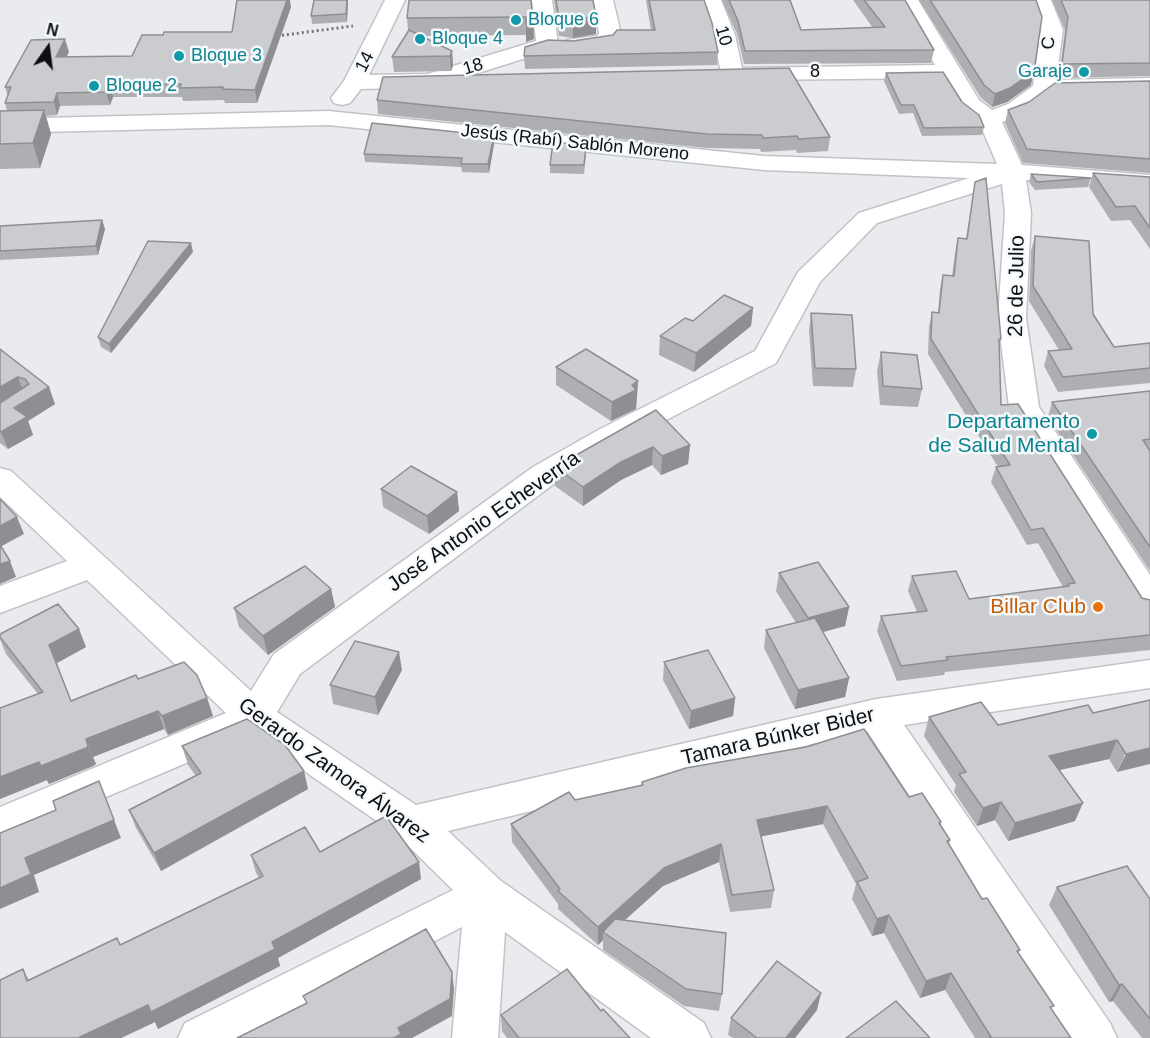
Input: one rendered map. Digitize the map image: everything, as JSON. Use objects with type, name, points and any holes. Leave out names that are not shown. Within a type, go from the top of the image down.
[{"type":"street","points":[[542,0],[547,44]]},
{"type":"street","name":"18","points":[[425,81],[547,44],[573,46],[604,41],[610,33],[603,0]]},
{"type":"street","name":"10","points":[[711,0],[724,35],[732,73]]},
{"type":"street","name":"26 de Julio","points":[[908,0],[970,104],[989,119],[1013,172],[1018,213],[1012,318],[1024,407],[1150,603]]},
{"type":"street","name":"C","points":[[1041,0],[1052,30],[1044,88]]},
{"type":"street","name":"14","points":[[326,118],[354,82],[391,9]]},
{"type":"street","name":"8","points":[[708,74],[952,71]]},
{"type":"street","points":[[354,82],[508,79]]},
{"type":"street","points":[[989,119],[1017,109],[1044,88],[1150,85]]},
{"type":"street","name":"Jesús (Rabí) Sablón Moreno","points":[[0,126],[326,118],[764,163],[1013,172],[1150,182]]},
{"type":"street","name":"José Antonio Echeverría","points":[[255,717],[287,664],[544,475],[611,436],[766,357],[808,278],[868,218],[1013,172]]},
{"type":"street","points":[[1024,407],[1059,404]]},
{"type":"street","name":"Gerardo Zamora Álvarez","points":[[0,479],[255,717],[411,823],[486,894],[688,1038]]},
{"type":"street","points":[[0,600],[92,566]]},
{"type":"street","name":"Tamara Búnker Bider","points":[[411,823],[876,714],[1150,674]]},
{"type":"street","points":[[876,714],[1094,1038]]},
{"type":"street","points":[[0,825],[255,717]]},
{"type":"street","points":[[201,1038],[486,894]]},
{"type":"street","points":[[475,1038],[486,894]]},
{"type":"path","points":[[275,36],[339,29],[391,9]]},
{"type":"building","points":[[237,0],[287,0],[255,90],[222,89],[223,87],[180,88],[181,84],[110,84],[106,92],[57,93],[54,102],[5,103],[11,87],[5,87],[31,40],[65,39],[56,57],[132,56],[142,35],[163,35],[164,32],[232,32]]},
{"type":"building","points":[[314,0],[347,0],[346,14],[311,16]]},
{"type":"building","points":[[409,0],[531,0],[533,21],[526,23],[526,17],[407,18]]},
{"type":"building","points":[[556,0],[593,0],[596,16],[573,20],[559,18]]},
{"type":"building","points":[[649,0],[704,0],[718,52],[524,56],[525,47],[548,40],[573,41],[613,35],[617,30],[655,30]]},
{"type":"building","points":[[729,0],[790,0],[801,30],[885,27],[864,0],[905,0],[934,50],[745,51],[738,21]]},
{"type":"building","points":[[930,0],[1036,0],[1042,17],[1034,71],[1010,88],[995,94],[984,85]]},
{"type":"building","points":[[1061,0],[1150,0],[1150,63],[1062,64],[1068,17]]},
{"type":"building","points":[[409,30],[452,51],[450,56],[392,57]]},
{"type":"building","points":[[789,68],[830,137],[799,139],[797,136],[763,138],[762,135],[707,134],[377,100],[383,77]]},
{"type":"building","points":[[943,72],[962,102],[979,115],[984,127],[924,128],[914,105],[901,105],[886,73]]},
{"type":"building","points":[[1150,81],[1150,159],[1027,149],[1008,110],[1029,102],[1055,83]]},
{"type":"building","points":[[44,110],[33,143],[0,144],[0,111]]},
{"type":"building","points":[[372,123],[494,136],[488,164],[461,164],[462,158],[364,154]]},
{"type":"building","points":[[553,142],[586,145],[584,165],[550,165]]},
{"type":"building","points":[[1093,173],[1150,177],[1150,228],[1135,206],[1116,207]]},
{"type":"building","points":[[1031,174],[1091,178],[1037,182]]},
{"type":"building","points":[[986,178],[1001,339],[999,339],[1001,405],[1018,404],[1142,598],[1150,600],[1150,635],[946,657],[948,660],[901,666],[881,616],[927,611],[912,576],[956,571],[969,599],[1069,586],[1068,584],[1075,583],[1043,528],[1031,530],[996,467],[1010,465],[931,339],[932,312],[939,313],[943,275],[954,276],[958,238],[967,239],[975,182]]},
{"type":"building","points":[[102,220],[96,246],[0,251],[0,226]]},
{"type":"building","points":[[1035,236],[1089,241],[1093,314],[1114,347],[1150,343],[1150,368],[1063,377],[1048,351],[1072,349],[1033,286]]},
{"type":"building","points":[[148,241],[191,243],[109,344],[98,337]]},
{"type":"building","points":[[724,295],[753,308],[696,353],[660,336],[685,318],[693,321]]},
{"type":"building","points":[[811,313],[852,315],[856,369],[815,368]]},
{"type":"building","points":[[0,349],[49,387],[14,408],[27,417],[1,432],[0,403],[29,384],[25,379],[18,377],[0,387]]},
{"type":"building","points":[[586,349],[638,381],[632,385],[636,390],[612,402],[556,367]]},
{"type":"building","points":[[881,352],[917,355],[922,389],[883,386]]},
{"type":"building","points":[[1150,391],[1150,439],[1143,440],[1150,451],[1150,547],[1052,402]]},
{"type":"building","points":[[656,410],[690,445],[662,456],[653,447],[621,462],[583,487],[555,467]]},
{"type":"building","points":[[411,466],[457,492],[427,516],[381,489]]},
{"type":"building","points":[[0,499],[17,517],[0,526]]},
{"type":"building","points":[[0,545],[10,561],[0,564]]},
{"type":"building","points":[[818,562],[849,607],[808,618],[779,573]]},
{"type":"building","points":[[305,566],[331,589],[263,636],[234,608]]},
{"type":"building","points":[[58,604],[79,629],[49,645],[71,701],[136,675],[138,679],[184,662],[197,675],[207,698],[162,716],[158,711],[86,739],[88,746],[86,748],[41,766],[39,762],[0,777],[0,708],[43,692],[0,634]]},
{"type":"building","points":[[815,618],[849,678],[798,690],[766,630]]},
{"type":"building","points":[[355,641],[399,652],[375,697],[330,685]]},
{"type":"building","points":[[708,650],[735,698],[691,711],[664,662]]},
{"type":"building","points":[[1150,700],[1150,748],[1126,754],[1117,740],[1049,756],[1083,803],[1015,823],[1001,802],[983,808],[959,774],[966,772],[929,717],[981,702],[998,725],[1088,705],[1093,713]]},
{"type":"building","points":[[247,719],[285,745],[304,771],[154,853],[129,810],[201,773],[182,746]]},
{"type":"building","points":[[864,729],[909,797],[922,793],[941,822],[939,823],[950,840],[947,841],[982,899],[987,898],[1020,950],[1017,951],[1054,1006],[1050,1007],[1071,1038],[989,1038],[991,1037],[951,973],[926,981],[889,915],[877,919],[857,882],[868,878],[827,806],[757,820],[774,890],[732,895],[721,844],[664,868],[598,927],[558,891],[560,889],[511,824],[569,792],[575,800],[643,785],[642,782],[686,768],[806,747]]},
{"type":"building","points":[[99,781],[114,820],[25,858],[31,874],[0,888],[0,833],[56,810],[53,801]]},
{"type":"building","points":[[386,816],[419,862],[272,942],[275,949],[151,1012],[148,1005],[78,1038],[0,1038],[0,980],[23,969],[27,981],[117,938],[120,945],[263,876],[251,855],[305,827],[320,852]]},
{"type":"building","points":[[1127,866],[1150,899],[1150,1019],[1122,984],[1119,985],[1057,887]]},
{"type":"building","points":[[615,919],[726,933],[722,994],[686,989],[603,932]]},
{"type":"building","points":[[426,929],[452,972],[450,999],[398,1028],[401,1034],[394,1038],[237,1038],[307,1003],[303,996]]},
{"type":"building","points":[[777,961],[821,993],[786,1038],[757,1038],[731,1018]]},
{"type":"building","points":[[567,969],[601,1011],[603,1009],[630,1038],[519,1038],[501,1015]]},
{"type":"building","points":[[896,1001],[930,1038],[846,1038]]},
{"type":"place","name":"Bloque 6","points":[[516,20]]},
{"type":"place","name":"Bloque 4","points":[[420,39]]},
{"type":"place","name":"Bloque 3","points":[[179,56]]},
{"type":"place","name":"Garaje","points":[[1084,72]]},
{"type":"place","name":"Bloque 2","points":[[94,86]]},
{"type":"place","name":"Departamento de Salud Mental","points":[[1092,434]]},
{"type":"place","name":"Billar Club","points":[[1098,607]]}]
